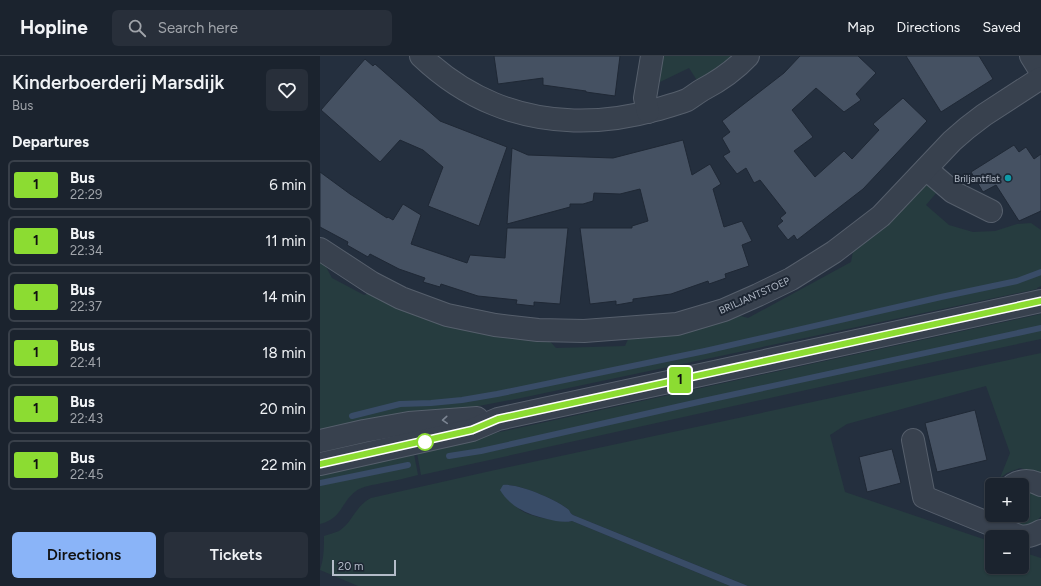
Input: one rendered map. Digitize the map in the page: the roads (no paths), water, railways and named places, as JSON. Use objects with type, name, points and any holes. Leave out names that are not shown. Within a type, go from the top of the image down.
[{"type":"street","points":[[421,56],[433,67],[459,85],[494,104],[515,112],[557,120],[584,121],[627,117],[667,107],[687,100],[725,76],[748,56]]},
{"type":"street","points":[[648,112],[645,98],[652,56]]},
{"type":"street","points":[[1031,56],[1041,72]]},
{"type":"street","name":"BRILJANTSTOEP","points":[[320,249],[372,283],[401,298],[447,315],[495,325],[538,330],[584,331],[677,324],[724,310],[765,292],[803,272],[834,252],[880,216],[967,128],[984,115],[1041,78]]},
{"type":"street","points":[[926,169],[953,192],[991,211]]},
{"type":"street","points":[[320,464],[472,430],[498,419],[1041,301]]},
{"type":"street","points":[[320,441],[409,423],[477,418],[498,419]]},
{"type":"street","points":[[912,440],[924,498],[985,517]]},
{"type":"street","points":[[1029,481],[1033,481],[1041,485]]},
{"type":"street","points":[[998,522],[1024,537],[1041,531]]},
{"type":"water","points":[[503,485],[528,489],[538,493],[564,506],[573,515],[748,586],[730,586],[572,521],[556,521],[527,513],[515,506],[504,496],[500,490]]},
{"type":"waterway","points":[[352,416],[400,404],[462,400],[497,394],[705,351],[1017,281],[1041,272]]},
{"type":"waterway","points":[[449,456],[481,451],[703,401],[1041,328]]},
{"type":"waterway","points":[[320,483],[408,465]]},
{"type":"place","name":"Briljantflat","points":[[1008,178]]}]
